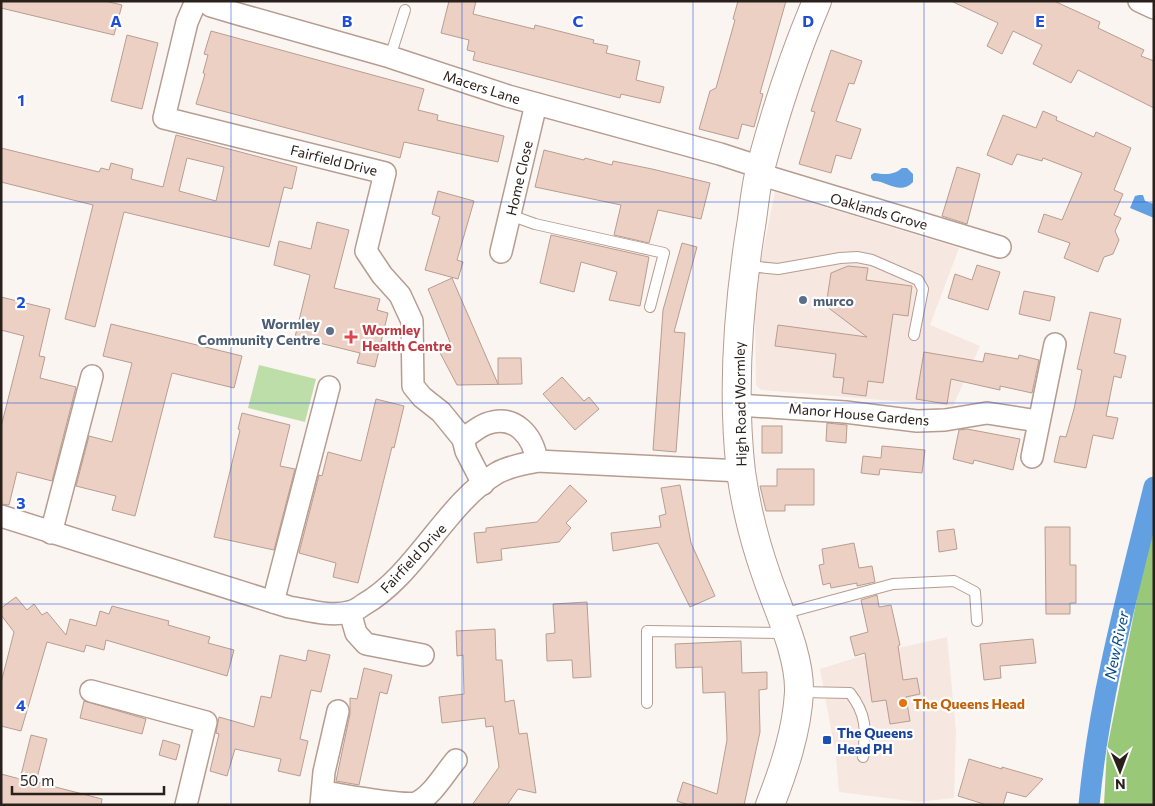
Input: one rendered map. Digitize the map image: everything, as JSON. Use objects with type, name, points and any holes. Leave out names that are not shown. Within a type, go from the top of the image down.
[{"type":"main road","name":"High Road Wormley","points":[[770,805],[783,773],[799,692],[797,673],[784,624],[751,524],[741,471],[738,405],[739,320],[760,171],[788,73],[817,1]]},
{"type":"street","name":"Fairfield Drive","points":[[196,1],[187,22],[164,118],[385,173],[366,251],[382,275],[400,295],[412,321],[413,386],[422,397],[441,412],[463,439],[466,451],[483,484]]},
{"type":"street","name":"Macers Lane","points":[[205,1],[211,6],[240,8],[508,96],[720,154],[760,171]]},
{"type":"street","points":[[1139,1],[1154,8]]},
{"type":"street","name":"Home Close","points":[[501,252],[536,104]]},
{"type":"street","name":"Oaklands Grove","points":[[760,171],[1000,247]]},
{"type":"street","points":[[1032,457],[1054,344]]},
{"type":"street","points":[[51,532],[92,376]]},
{"type":"street","points":[[273,602],[329,387]]},
{"type":"street","name":"Manor House Gardens","points":[[738,405],[825,410],[917,421],[945,420],[987,413],[1038,422]]},
{"type":"street","points":[[463,439],[486,424],[504,422],[523,429],[530,437],[535,446],[538,461]]},
{"type":"street","name":"Fairfield Drive","points":[[1,516],[273,602],[321,613],[350,612],[376,598],[398,577],[462,504],[498,473],[538,461],[741,471]]},
{"type":"street","points":[[350,612],[356,633],[366,644],[422,654]]},
{"type":"street","points":[[91,691],[206,722],[186,805]]},
{"type":"street","points":[[338,710],[324,772],[322,798],[388,804],[415,804],[428,794],[456,760]]},
{"type":"lane","points":[[390,57],[405,10]]},
{"type":"lane","points":[[510,215],[535,224],[664,253],[650,307]]},
{"type":"lane","points":[[746,266],[778,269],[840,258],[872,260],[918,280],[922,284],[923,289],[914,335]]},
{"type":"lane","points":[[647,703],[647,631],[784,624],[893,584],[954,580],[975,592],[977,621]]},
{"type":"lane","points":[[799,692],[850,694],[862,708],[866,734],[863,757]]},
{"type":"shaded area","points":[[775,192],[959,248],[930,325],[980,346],[953,406],[761,390],[756,385],[755,312],[758,275]]},
{"type":"shaded area","points":[[947,637],[956,732],[954,798],[918,802],[839,792],[836,756],[820,669],[858,657]]},
{"type":"green space","points":[[259,365],[316,379],[305,422],[248,408]]},
{"type":"green space","points":[[1154,524],[1154,805],[1104,805],[1107,749],[1141,578]]},
{"type":"water","points":[[902,168],[907,168],[913,174],[913,182],[903,188],[873,181],[871,178],[871,175],[874,173],[892,173]]},
{"type":"water","points":[[1143,195],[1145,201],[1154,204],[1154,218],[1130,208],[1135,196]]},
{"type":"building","points":[[1,1],[105,1],[122,5],[114,35],[1,8]]},
{"type":"building","points":[[449,1],[476,1],[473,14],[534,29],[535,25],[594,40],[593,43],[608,46],[606,53],[640,61],[636,80],[664,87],[660,103],[621,94],[620,98],[473,60],[475,52],[467,50],[469,40],[441,33]]},
{"type":"building","points":[[738,1],[786,1],[760,93],[763,94],[754,127],[742,124],[738,139],[699,129],[710,91],[716,88],[735,20],[733,19]]},
{"type":"building","points":[[951,1],[1054,1],[1100,22],[1098,28],[1144,50],[1141,56],[1154,61],[1154,108],[1078,70],[1071,83],[1033,64],[1042,45],[1013,31],[1002,54],[987,46],[998,23]]},
{"type":"building","points":[[211,31],[424,89],[418,110],[438,115],[437,120],[504,136],[498,162],[404,142],[400,158],[196,104],[205,74],[203,73],[208,55],[204,54]]},
{"type":"building","points":[[127,35],[158,43],[142,109],[111,101]]},
{"type":"building","points":[[831,50],[862,61],[854,84],[849,83],[836,121],[861,129],[851,159],[836,155],[831,173],[799,164],[815,112],[811,111]]},
{"type":"building","points":[[1043,111],[1057,117],[1056,120],[1094,137],[1096,132],[1131,148],[1114,190],[1123,194],[1114,215],[1121,218],[1115,231],[1119,240],[1113,254],[1104,257],[1098,272],[1064,258],[1070,243],[1038,232],[1044,214],[1062,220],[1082,173],[1043,158],[1042,161],[1017,154],[1012,165],[987,155],[1003,115],[1036,128]]},
{"type":"building","points":[[176,135],[297,167],[292,189],[284,187],[269,247],[124,212],[95,327],[65,319],[93,205],[1,182],[1,148],[99,172],[101,168],[109,170],[111,163],[133,169],[131,179],[163,187]],"holes":[[[187,158],[224,167],[216,201],[179,191]]]},
{"type":"building","points":[[544,150],[612,165],[613,161],[710,183],[701,219],[658,210],[649,243],[614,235],[621,205],[535,187]]},
{"type":"building","points":[[957,167],[980,174],[967,224],[942,216]]},
{"type":"building","points":[[438,191],[474,201],[457,260],[463,262],[458,279],[425,270],[440,217],[432,214]]},
{"type":"building","points":[[317,222],[349,230],[334,288],[380,299],[377,310],[388,313],[375,367],[357,363],[360,353],[295,337],[310,275],[274,265],[279,241],[311,249]]},
{"type":"building","points":[[551,235],[649,257],[640,306],[609,300],[617,272],[581,262],[574,292],[540,283]]},
{"type":"building","points":[[682,243],[697,247],[674,332],[685,333],[676,452],[653,450],[663,310]]},
{"type":"building","points":[[977,265],[1000,272],[988,310],[948,298],[955,274],[972,280]]},
{"type":"building","points":[[848,266],[868,268],[866,280],[912,286],[908,316],[893,314],[883,383],[868,381],[866,396],[842,393],[844,378],[833,377],[836,354],[775,346],[778,325],[867,337],[826,306],[831,273]]},
{"type":"building","points":[[452,278],[498,384],[498,358],[521,358],[522,384],[457,385],[438,349],[450,342],[428,289]]},
{"type":"building","points":[[1024,291],[1055,297],[1050,321],[1019,314]]},
{"type":"building","points":[[1,297],[50,309],[39,356],[45,357],[40,378],[76,387],[52,481],[17,472],[9,505],[1,504],[1,427],[24,336],[1,330]]},
{"type":"building","points":[[1090,312],[1121,319],[1114,353],[1126,356],[1121,378],[1114,376],[1106,416],[1118,418],[1113,439],[1093,435],[1086,468],[1054,462],[1060,436],[1066,437],[1074,409],[1082,370],[1077,369]]},
{"type":"building","points":[[111,324],[242,356],[234,388],[172,373],[135,516],[112,510],[116,496],[76,486],[89,436],[112,442],[132,363],[103,356]]},
{"type":"building","points":[[924,352],[983,362],[985,353],[1018,359],[1019,355],[1039,360],[1032,393],[1000,386],[1000,390],[951,379],[947,404],[916,399]]},
{"type":"building","points":[[562,377],[584,401],[589,397],[599,409],[575,430],[543,394]]},
{"type":"building","points":[[376,399],[404,406],[358,583],[333,577],[336,563],[299,553],[319,475],[322,476],[328,452],[361,461]]},
{"type":"building","points":[[242,413],[290,425],[280,466],[295,469],[274,550],[214,537],[240,430],[238,429]]},
{"type":"building","points":[[827,423],[847,425],[846,443],[826,441]]},
{"type":"building","points":[[762,426],[782,426],[782,453],[762,453]]},
{"type":"building","points":[[967,429],[1020,439],[1013,470],[974,460],[973,464],[953,459],[959,430]]},
{"type":"building","points":[[882,446],[925,450],[922,473],[880,469],[879,475],[861,473],[863,456],[881,458]]},
{"type":"building","points":[[777,469],[814,469],[814,505],[785,505],[785,511],[766,511],[760,486],[777,486]]},
{"type":"building","points":[[570,485],[587,501],[566,523],[571,528],[559,542],[501,549],[502,560],[477,563],[474,533],[486,532],[486,528],[537,522]]},
{"type":"building","points":[[680,485],[691,543],[715,596],[690,607],[658,543],[613,551],[611,533],[661,527],[659,516],[666,514],[661,488]]},
{"type":"building","points":[[1045,527],[1070,527],[1070,565],[1076,565],[1076,603],[1070,603],[1070,614],[1046,614]]},
{"type":"building","points":[[954,529],[957,549],[939,552],[937,531]]},
{"type":"building","points":[[854,543],[859,568],[872,566],[875,582],[857,586],[857,583],[831,588],[830,583],[823,585],[819,565],[824,564],[822,549]]},
{"type":"building","points":[[877,595],[879,607],[891,605],[900,645],[898,646],[903,680],[917,678],[920,694],[906,697],[910,721],[890,724],[886,700],[872,702],[865,653],[855,656],[850,637],[868,632],[861,600]]},
{"type":"building","points":[[16,597],[27,610],[34,604],[42,615],[47,612],[66,635],[70,619],[96,626],[100,611],[109,614],[112,606],[169,621],[168,625],[210,637],[208,643],[234,650],[227,676],[106,640],[104,650],[86,645],[84,652],[47,642],[21,731],[1,726],[1,683],[14,632],[1,615],[1,608]]},
{"type":"building","points":[[587,602],[591,677],[573,678],[572,660],[547,661],[546,634],[555,633],[553,604]]},
{"type":"building","points":[[495,629],[496,660],[502,660],[505,702],[514,700],[519,734],[527,733],[536,793],[518,789],[507,805],[472,805],[499,767],[493,726],[486,727],[485,718],[442,723],[439,697],[464,694],[463,655],[457,656],[456,631]]},
{"type":"building","points":[[1033,639],[1036,663],[1000,666],[1001,678],[984,680],[980,644]]},
{"type":"building","points":[[741,641],[742,673],[767,672],[767,689],[759,690],[760,732],[744,805],[689,805],[677,801],[683,782],[717,794],[727,740],[725,692],[703,693],[702,667],[676,668],[675,644]]},
{"type":"building","points":[[308,650],[330,655],[321,692],[311,690],[300,739],[308,741],[300,776],[278,771],[281,759],[235,749],[227,776],[210,771],[219,734],[216,733],[219,717],[254,727],[261,696],[271,698],[280,655],[306,661]]},
{"type":"building","points":[[364,668],[392,675],[387,694],[380,692],[359,785],[336,781],[350,714],[350,698],[357,699]]},
{"type":"building","points":[[84,701],[146,719],[142,734],[80,718]]},
{"type":"building","points":[[31,735],[47,739],[36,782],[102,799],[101,805],[1,805],[1,774],[20,779]]},
{"type":"building","points":[[163,740],[180,745],[176,760],[159,755]]},
{"type":"building","points":[[969,759],[1043,779],[1026,797],[1007,792],[1003,805],[987,805],[958,796]]},
{"type":"waterway","name":"New River","points":[[1089,805],[1107,685],[1154,487]]},
{"type":"place","name":"murco","points":[[803,300]]},
{"type":"place","name":"Wormley Community Centre","points":[[330,331]]},
{"type":"place","name":"Wormley Health Centre","points":[[351,337]]},
{"type":"place","name":"The Queens Head","points":[[903,703]]},
{"type":"place","name":"The Queens Head PH","points":[[827,740]]}]
